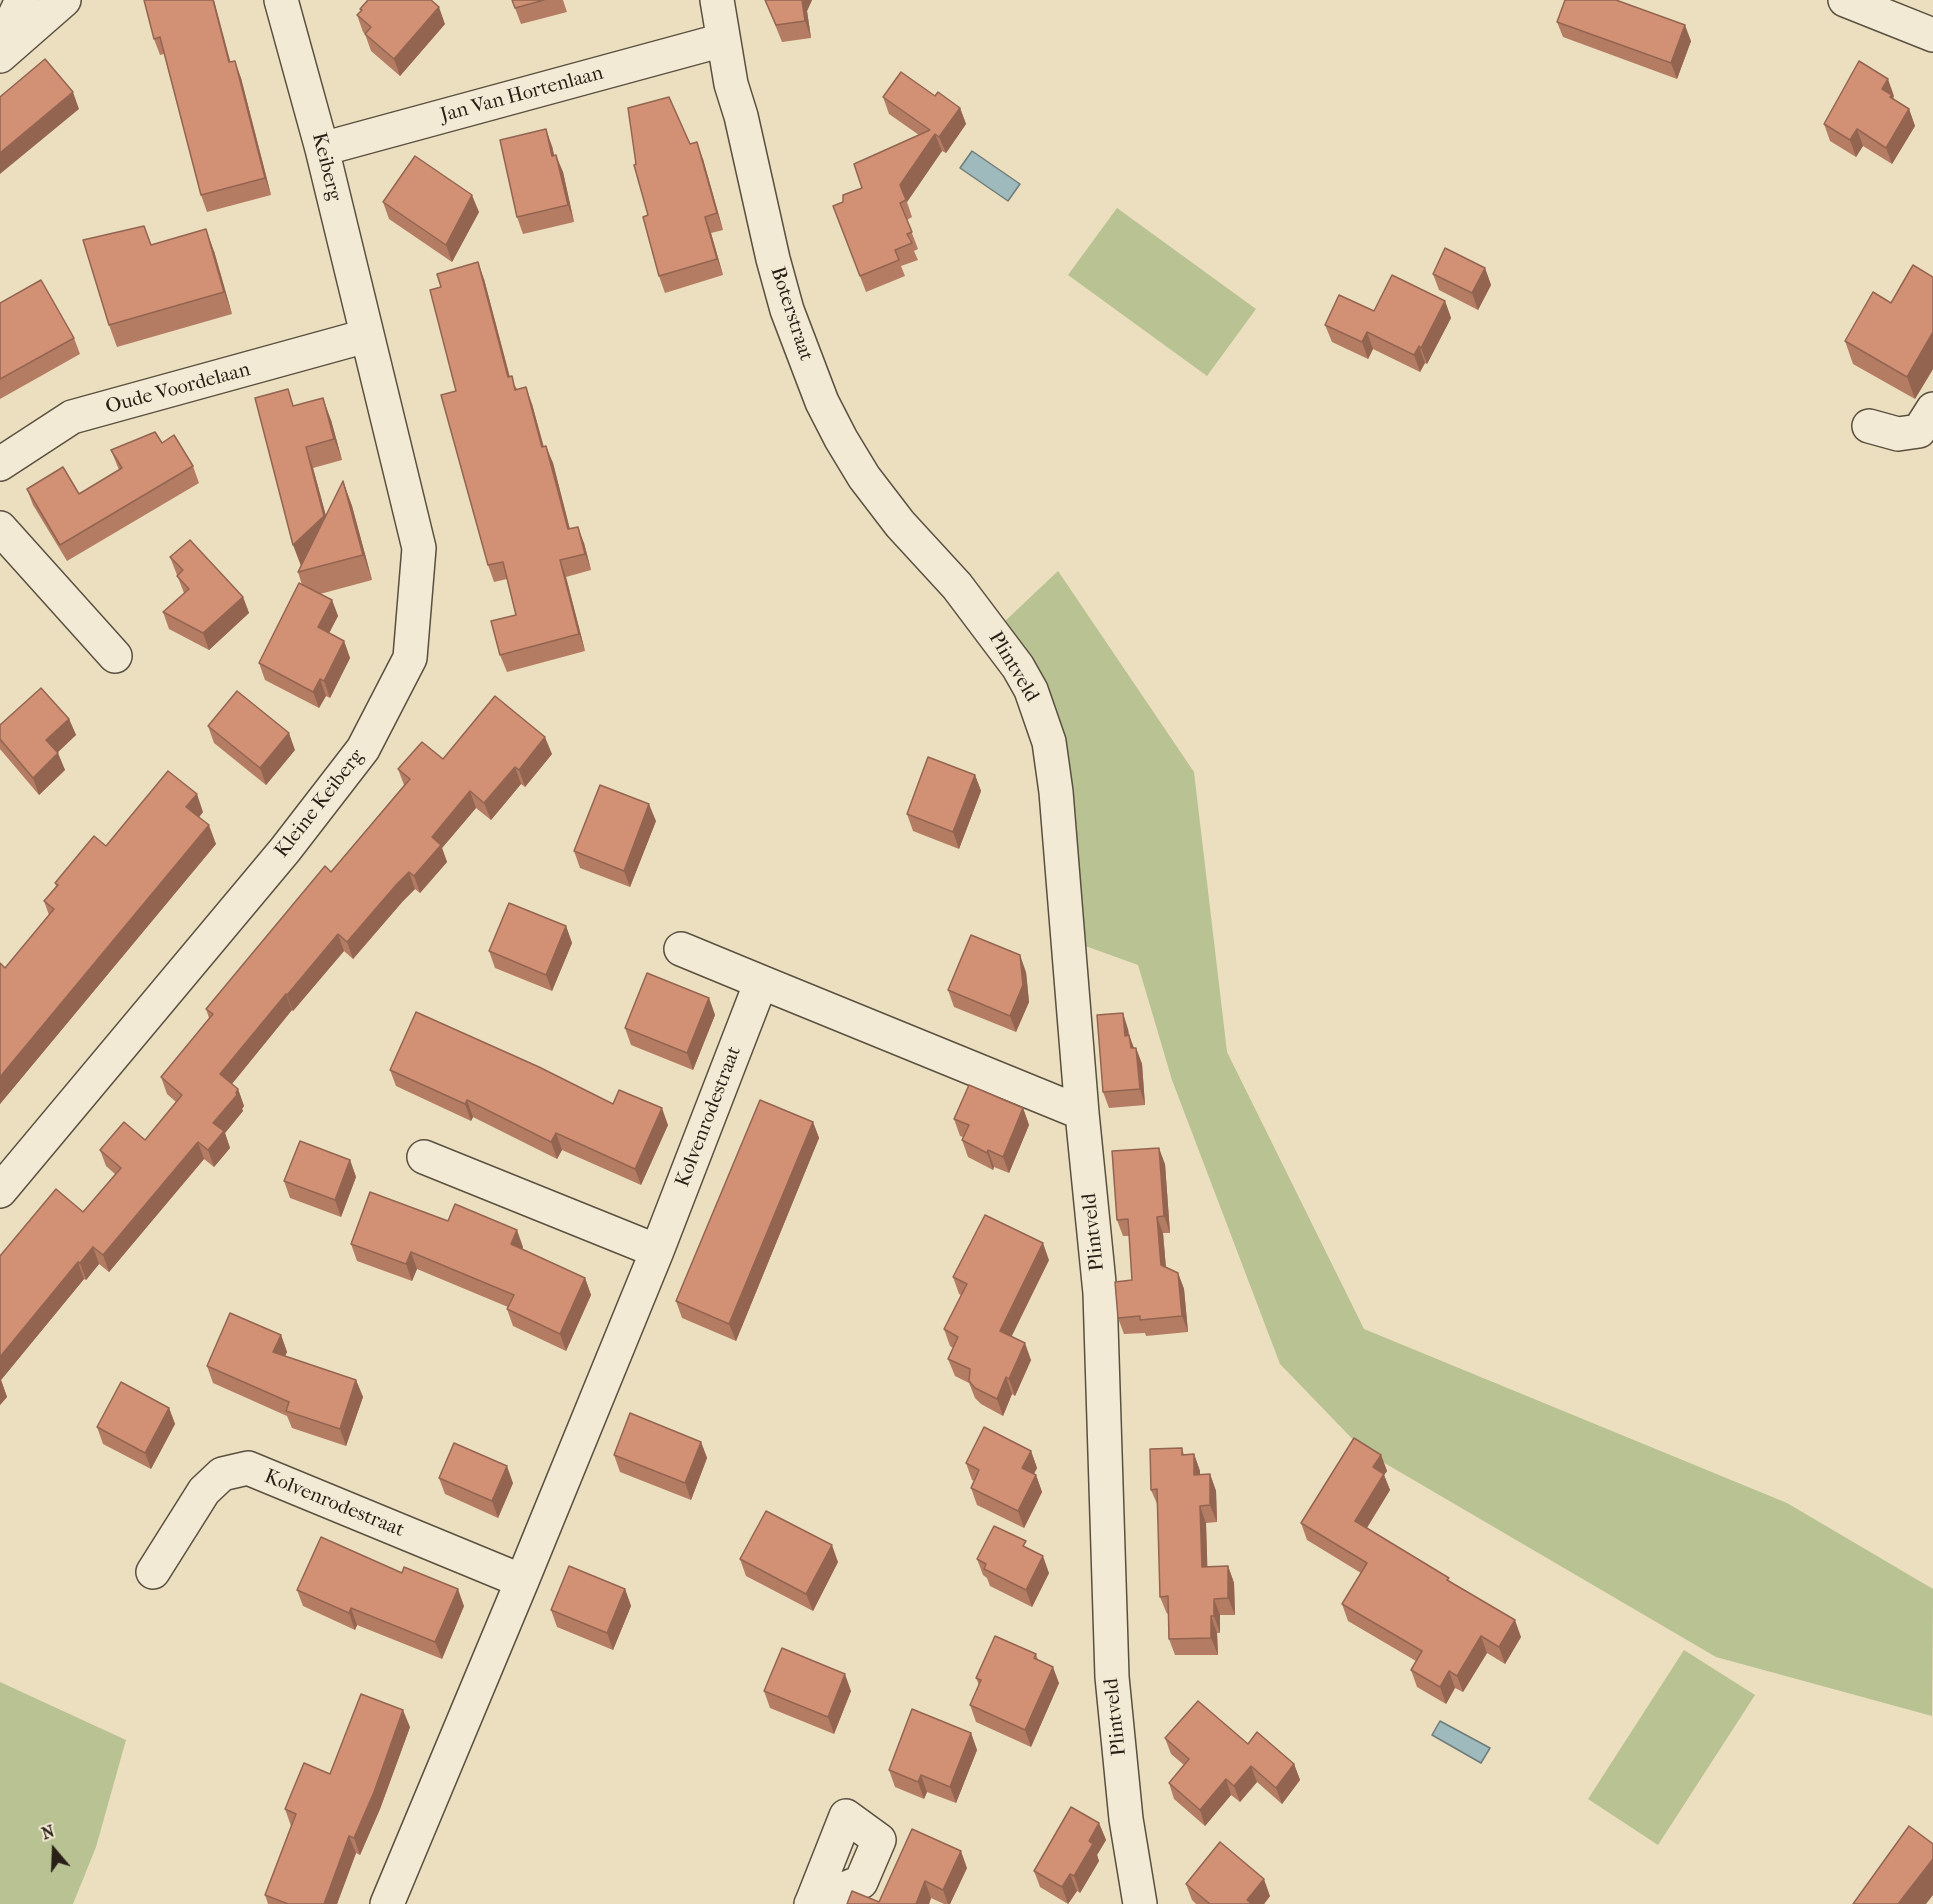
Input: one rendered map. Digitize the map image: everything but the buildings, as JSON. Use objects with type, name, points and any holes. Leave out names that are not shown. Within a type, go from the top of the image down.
[{"type":"street","points":[[0,47],[22,0]]},
{"type":"street","points":[[0,56],[64,0]]},
{"type":"street","name":"Keiberg","points":[[280,0],[322,149],[366,336]]},
{"type":"street","name":"Boterstraat","points":[[717,0],[731,84],[741,116],[773,260],[801,352],[822,402],[864,477],[900,524],[957,586]]},
{"type":"street","points":[[1845,0],[1933,35]]},
{"type":"street","name":"Jan Van Hortenlaan","points":[[322,149],[723,40]]},
{"type":"street","name":"Oude Voordelaan","points":[[0,464],[72,417],[366,336]]},
{"type":"street","name":"Kleine Keiberg","points":[[0,1191],[285,850],[363,749],[410,658],[419,548],[366,336]]},
{"type":"street","points":[[1869,426],[1898,434],[1919,431],[1933,409]]},
{"type":"street","points":[[0,528],[115,656]]},
{"type":"street","name":"Plintveld","points":[[957,586],[1018,667],[1031,690],[1049,742],[1056,792],[1082,1113],[1100,1293],[1112,1677],[1126,1819],[1140,1904]]},
{"type":"street","points":[[681,950],[1082,1113]]},
{"type":"street","name":"Kolvenrodestraat","points":[[387,1904],[657,1251],[761,982]]},
{"type":"street","points":[[424,1157],[657,1251]]},
{"type":"street","name":"Kolvenrodestraat","points":[[153,1572],[204,1491],[222,1474],[248,1468],[522,1581]]},
{"type":"green space","points":[[1117,208],[1256,309],[1207,376],[1068,275]]},
{"type":"green space","points":[[1058,571],[1194,772],[1227,1052],[1364,1329],[1787,1503],[1933,1589],[1932,1716],[1716,1657],[1364,1451],[1280,1364],[1172,1080],[1138,965],[1080,944],[1063,731],[1027,658],[1003,623]]},
{"type":"green space","points":[[1684,1650],[1755,1695],[1658,1845],[1588,1799]]},
{"type":"green space","points":[[0,1682],[126,1740],[96,1847],[73,1904],[0,1904]]},
{"type":"water","points":[[972,151],[1020,184],[1008,201],[960,168]]},
{"type":"water","points":[[1440,1721],[1490,1748],[1481,1763],[1432,1735]]}]
